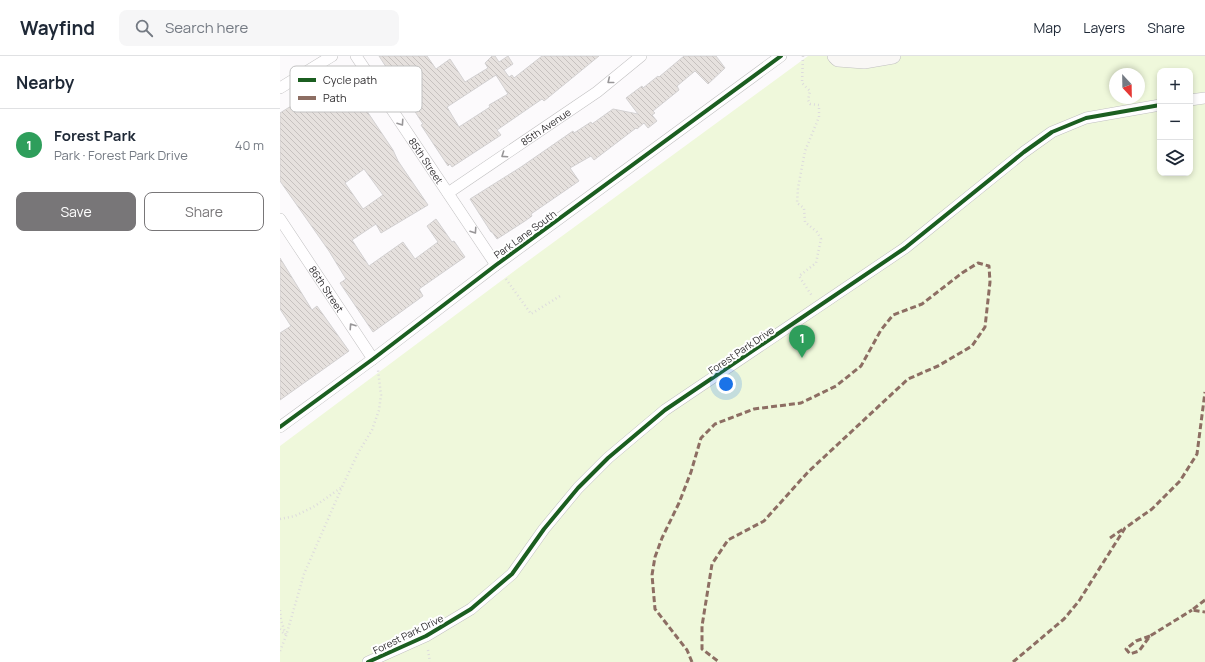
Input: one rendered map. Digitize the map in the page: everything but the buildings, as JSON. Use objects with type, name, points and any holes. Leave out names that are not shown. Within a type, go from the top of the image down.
[{"type":"street","points":[[316,66],[332,56]]},
{"type":"street","name":"85th Street","points":[[356,56],[363,66]]},
{"type":"street","name":"85th Avenue","points":[[448,193],[597,92],[641,56]]},
{"type":"street","name":"Park Lane South","points":[[280,427],[373,359],[496,265],[781,56]]},
{"type":"street","points":[[834,56],[838,59],[864,61],[893,56]]},
{"type":"street","points":[[280,88],[290,82]]},
{"type":"street","points":[[1193,100],[1205,98]]},
{"type":"street","name":"Forest Park Drive","points":[[368,662],[426,636],[471,609],[512,574],[544,529],[578,488],[608,458],[660,415],[905,248],[1024,152],[1052,132],[1086,118],[1157,106]]},
{"type":"street","name":"85th Street","points":[[394,112],[496,265]]},
{"type":"street","name":"86th Street","points":[[280,219],[373,359]]},
{"type":"path","points":[[804,56],[802,83],[810,91],[808,100],[810,104],[819,104],[820,111],[805,151],[798,188],[797,203],[804,208],[805,222],[817,232],[821,238],[816,263],[799,276],[812,296]]},
{"type":"path","points":[[506,279],[531,314],[560,296]]},
{"type":"path","points":[[280,651],[286,636],[304,574],[358,453],[372,430],[379,410],[381,381],[378,369]]},
{"type":"path","points":[[280,519],[295,516],[315,506],[342,487]]},
{"type":"path","points":[[280,610],[281,620],[286,636]]},
{"type":"path","points":[[280,629],[286,636]]},
{"type":"path","points":[[428,650],[430,662]]},
{"type":"green space","points":[[808,56],[1205,56],[1205,662],[280,662],[280,446],[517,269]]},
{"type":"marked path","points":[[692,662],[687,650],[655,609],[652,575],[655,557],[691,472],[701,438],[715,424],[754,409],[801,403],[836,386],[861,366],[881,330],[893,315],[922,304],[962,273],[978,263],[989,266],[990,282],[985,327],[972,346],[938,366],[908,379],[808,472],[764,521],[728,540],[712,564],[702,626],[702,649],[719,662]]},
{"type":"marked path","points":[[1013,662],[1064,619],[1079,601],[1125,528],[1152,509],[1180,481],[1197,454],[1205,392]]},
{"type":"marked path","points":[[1110,538],[1123,529]]},
{"type":"marked path","points":[[1205,600],[1192,610],[1205,612]]},
{"type":"marked path","points":[[1150,636],[1136,641],[1126,649],[1130,654],[1139,651],[1150,636],[1192,610]]},
{"type":"cycle path","points":[[280,427],[373,359],[496,265],[781,56]]},
{"type":"cycle path","points":[[368,662],[426,636],[471,609],[512,574],[544,529],[578,488],[608,458],[665,410],[905,248],[1024,152],[1052,132],[1086,118],[1157,106]]},
{"type":"place","name":"Forest Park","points":[[802,358]]}]
